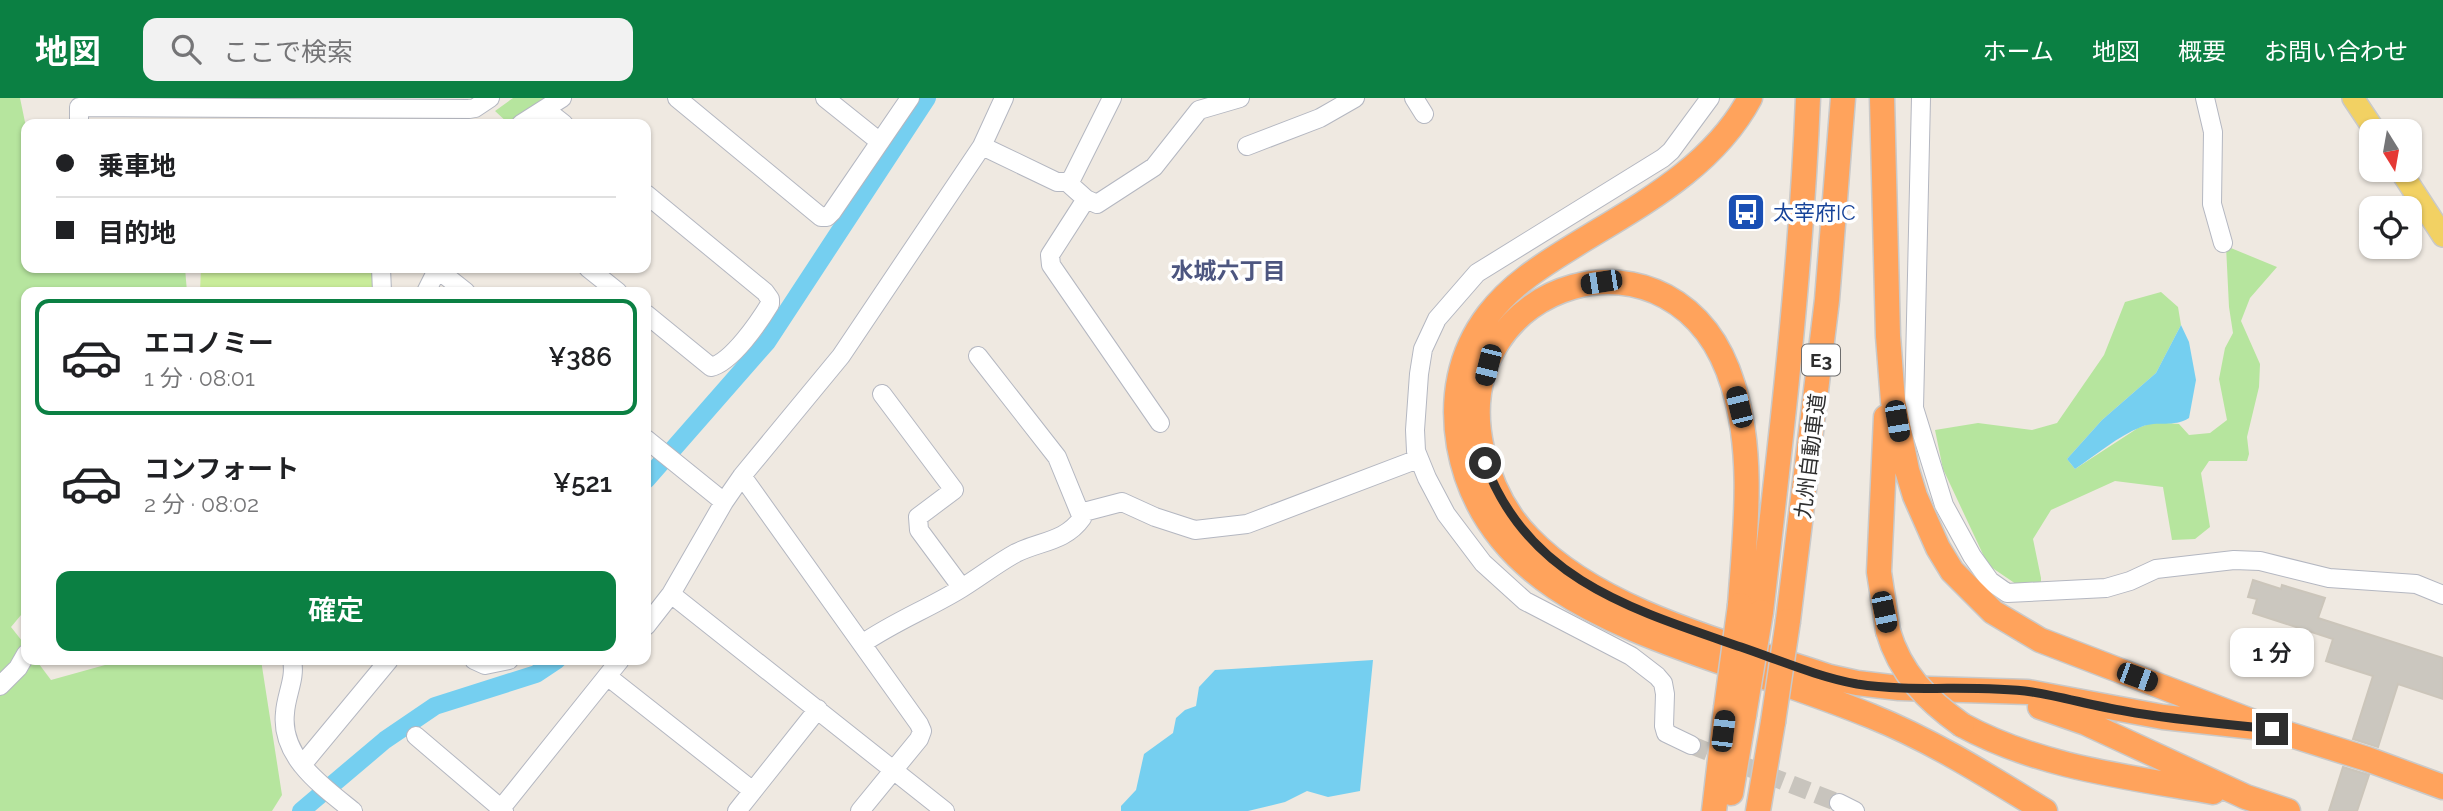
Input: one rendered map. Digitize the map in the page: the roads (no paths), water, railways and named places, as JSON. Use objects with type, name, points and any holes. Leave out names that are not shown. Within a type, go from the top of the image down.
[{"type":"highway","points":[[1750,98],[1708,154],[1682,176],[1527,276],[1504,296],[1487,316],[1463,361],[1458,384],[1458,436],[1462,463],[1471,488],[1495,532],[1513,553],[1574,600],[1651,637],[1840,703],[1905,730],[1975,768],[2045,811]]},
{"type":"highway","name":"九州自動車道","points":[[1728,811],[1735,712],[1796,298],[1808,98]]},
{"type":"highway","name":"九州自動車道","points":[[1758,811],[1788,621],[1827,300],[1843,98]]},
{"type":"highway","points":[[1882,98],[1888,336],[1880,572],[1893,649],[1913,681],[1936,705],[1962,725],[2004,745],[2069,765],[2246,797]]},
{"type":"highway","points":[[1750,608],[1743,432],[1725,361],[1703,326],[1668,297],[1649,288],[1626,283],[1601,282],[1575,286],[1530,306],[1498,343],[1488,365],[1478,414],[1480,439],[1495,490],[1508,513],[1528,538],[1577,578],[1633,608],[1693,631],[1857,684],[2028,692],[2150,715],[2272,729]]},
{"type":"highway","points":[[1888,336],[1894,401],[1907,470],[1915,496],[1938,548],[1952,571],[1993,612],[2040,640],[2272,729],[2367,759],[2443,787]]},
{"type":"highway","points":[[1953,690],[1995,696],[2056,711],[2246,797],[2288,811]]},
{"type":"highway","points":[[1714,811],[1735,712]]},
{"type":"main road","points":[[2353,98],[2367,119]]},
{"type":"main road","points":[[2408,182],[2443,236]]},
{"type":"street","points":[[79,119],[79,107],[205,110],[296,103],[388,111],[469,109],[490,98]]},
{"type":"street","points":[[529,119],[562,98]]},
{"type":"street","points":[[677,98],[821,217],[827,217],[832,212],[910,98]]},
{"type":"street","points":[[825,98],[880,142]]},
{"type":"street","points":[[651,620],[671,594],[742,476],[841,356],[982,146],[1004,98]]},
{"type":"street","points":[[982,146],[1057,182],[1067,182],[1072,178],[1112,98]]},
{"type":"street","points":[[1067,182],[1086,200],[1097,204],[1154,167],[1199,110],[1240,98]]},
{"type":"street","points":[[1247,146],[1320,118],[1355,98]]},
{"type":"street","points":[[1413,98],[1424,114]]},
{"type":"street","points":[[1691,745],[1666,733],[1663,683],[1651,670],[1631,656],[1525,601],[1483,563],[1446,514],[1418,459],[1415,430],[1423,349],[1437,319],[1477,273],[1663,158],[1710,98]]},
{"type":"street","points":[[1921,98],[1914,408],[1944,505],[1972,556],[1990,581],[2007,593],[2105,588],[2130,581],[2156,569],[2234,560],[2260,561],[2329,578],[2416,584],[2443,595]]},
{"type":"street","points":[[2205,98],[2213,132],[2212,204],[2223,243]]},
{"type":"street","points":[[545,109],[558,119]]},
{"type":"street","points":[[651,198],[765,292],[770,299],[767,309],[734,351],[722,363],[711,367],[651,318]]},
{"type":"street","points":[[1086,200],[1050,255],[1051,265],[1160,424]]},
{"type":"street","points":[[443,273],[460,287]]},
{"type":"street","points":[[594,273],[612,287]]},
{"type":"street","points":[[862,644],[883,629],[962,588],[1026,548],[1058,539],[1074,529],[1082,518],[1056,457],[978,356]]},
{"type":"street","points":[[882,394],[954,490],[918,517],[919,530],[962,588]]},
{"type":"street","points":[[651,447],[724,502]]},
{"type":"street","points":[[1080,513],[1122,502],[1155,517],[1195,530],[1247,524],[1418,459]]},
{"type":"street","points":[[742,476],[919,723],[922,731],[860,811]]},
{"type":"street","points":[[671,594],[945,811]]},
{"type":"street","points":[[0,686],[21,663]]},
{"type":"street","points":[[293,665],[285,713],[286,735],[302,765],[315,781],[353,811]]},
{"type":"street","points":[[302,765],[385,665]]},
{"type":"street","points":[[416,736],[501,810],[616,665]]},
{"type":"street","points":[[607,676],[753,791]]},
{"type":"street","points":[[737,811],[818,709]]},
{"type":"street","points":[[1839,803],[1855,811]]},
{"type":"water","points":[[2181,325],[2189,342],[2196,380],[2189,418],[2177,423],[2147,425],[2132,431],[2075,469],[2067,459],[2102,420],[2156,373]]},
{"type":"water","points":[[1373,660],[1360,791],[1328,797],[1307,791],[1285,802],[1248,811],[1121,811],[1121,806],[1136,790],[1144,754],[1173,733],[1176,718],[1185,710],[1196,706],[1199,687],[1215,670]]},
{"type":"waterway","points":[[651,474],[767,342],[927,98]]},
{"type":"waterway","points":[[301,811],[385,740],[435,706],[536,674],[550,665]]},
{"type":"tunnel","points":[[1691,745],[1839,803]]},
{"type":"place","name":"太宰府IC","points":[[1746,212]]},
{"type":"district","name":"水城六丁目","points":[[1228,270]]}]
